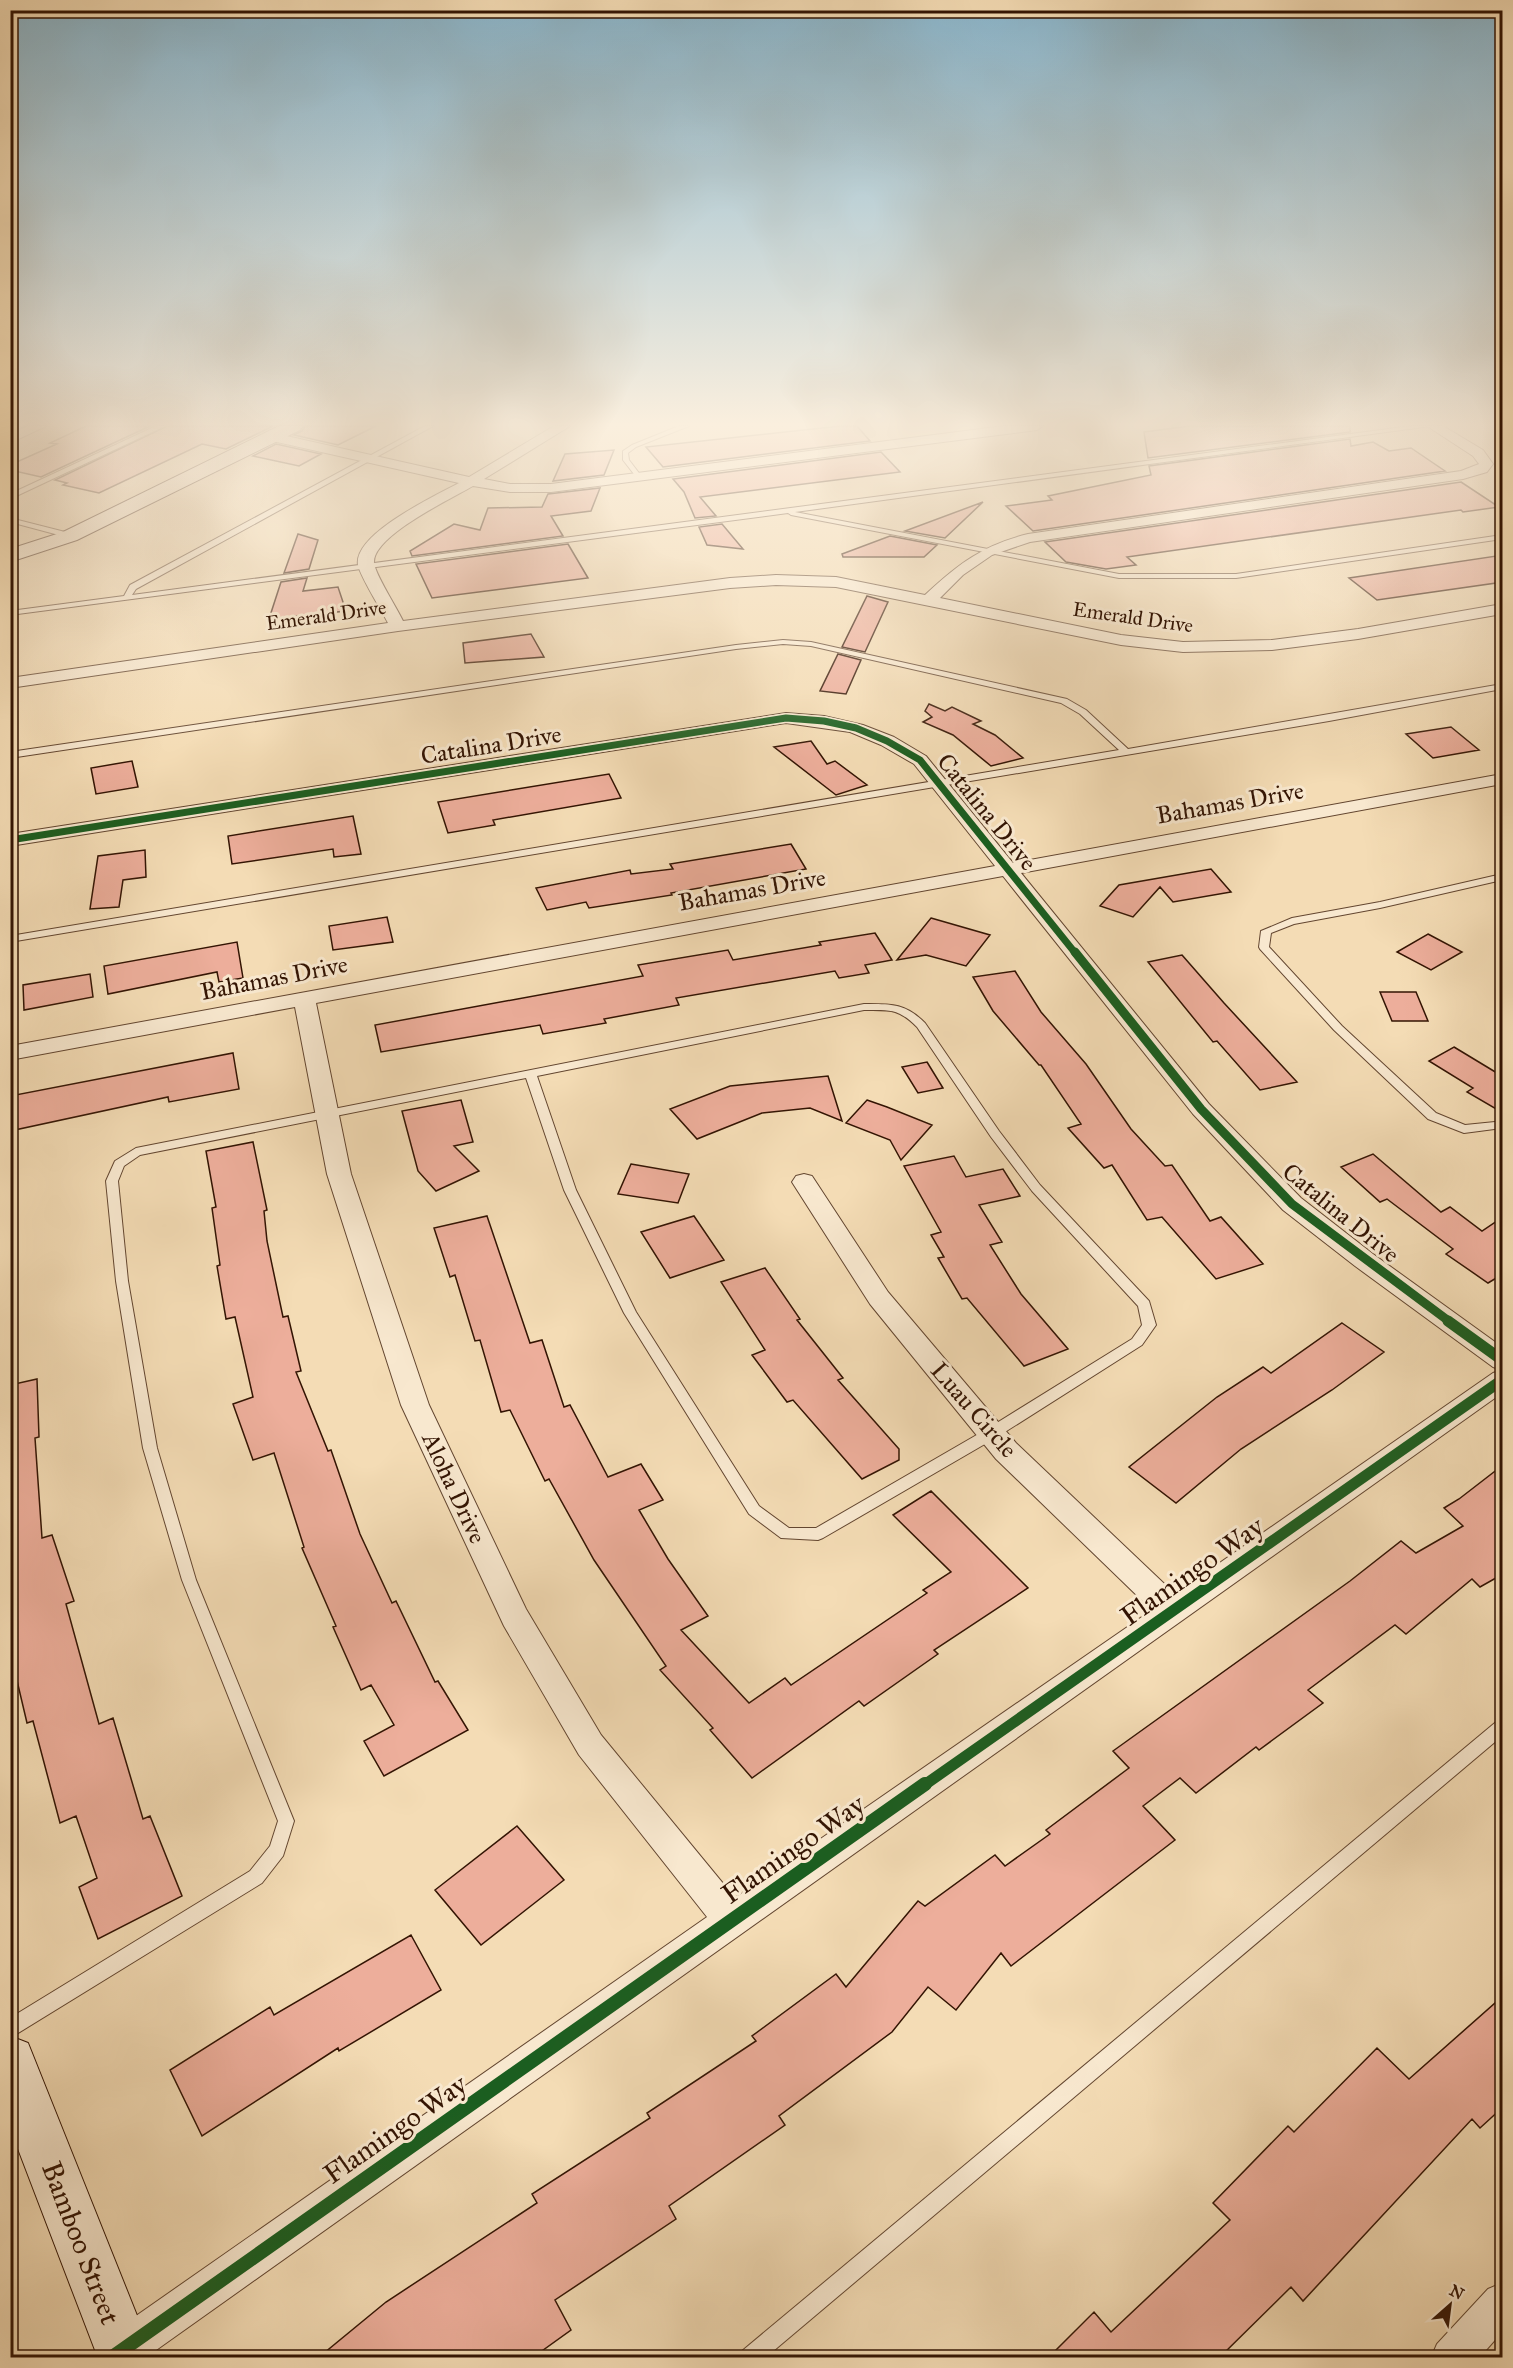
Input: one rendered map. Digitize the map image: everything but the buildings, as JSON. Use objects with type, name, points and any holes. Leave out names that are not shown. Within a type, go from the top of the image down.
[{"type":"street","points":[[10,556],[68,537]]},
{"type":"street","points":[[381,537],[367,551],[366,565],[398,626]]},
{"type":"street","points":[[929,600],[958,572],[987,552],[1038,537]]},
{"type":"street","name":"Emerald Drive","points":[[10,683],[398,626],[776,580],[836,582],[1122,640],[1183,647],[1272,645],[1358,634],[1503,609]]},
{"type":"street","name":"Catalina Drive","points":[[10,840],[786,718],[825,720],[891,740],[920,760],[1201,1109],[1292,1204],[1364,1260],[1503,1360]]},
{"type":"street","name":"Bahamas Drive","points":[[10,1053],[1503,779]]},
{"type":"street","name":"Aloha Drive","points":[[304,998],[339,1174],[415,1405],[515,1617],[590,1745],[730,1919]]},
{"type":"street","name":"Luau Circle","points":[[804,1182],[879,1298],[1006,1450],[1174,1612]]},
{"type":"street","name":"Flamingo Way","points":[[120,2355],[730,1919],[1174,1612],[1503,1380]]},
{"type":"street","name":"Bamboo Street","points":[[10,2061],[120,2355]]},
{"type":"street","points":[[1451,2358],[1503,2303]]},
{"type":"lane","points":[[127,597],[133,587],[226,537]]},
{"type":"lane","points":[[10,613],[585,537]]},
{"type":"lane","points":[[909,537],[1119,576],[1236,576],[1503,537]]},
{"type":"lane","points":[[10,755],[783,642],[811,644],[1064,701],[1083,712],[1125,751]]},
{"type":"lane","points":[[10,939],[1503,687]]},
{"type":"lane","points":[[1503,877],[1380,905],[1292,921],[1266,931],[1264,947],[1338,1029],[1432,1116],[1464,1130],[1498,1125],[1503,1122]]},
{"type":"lane","points":[[10,2029],[256,1877],[277,1850],[286,1821],[189,1580],[150,1448],[122,1281],[112,1181],[119,1164],[136,1152],[530,1073],[864,1007],[889,1007],[908,1012],[921,1025],[995,1134],[1036,1188],[1144,1304],[1149,1325],[1137,1341],[992,1433],[818,1534],[786,1534],[754,1510],[630,1313],[570,1190],[530,1073]]},
{"type":"lane","points":[[749,2358],[1503,1727]]},
{"type":"cycle path","points":[[10,840],[786,718],[824,721],[856,728],[887,741],[920,760],[1201,1109],[1292,1204],[1364,1260],[1502,1360]]},
{"type":"cycle path","points":[[111,2358],[1502,1380]]}]
